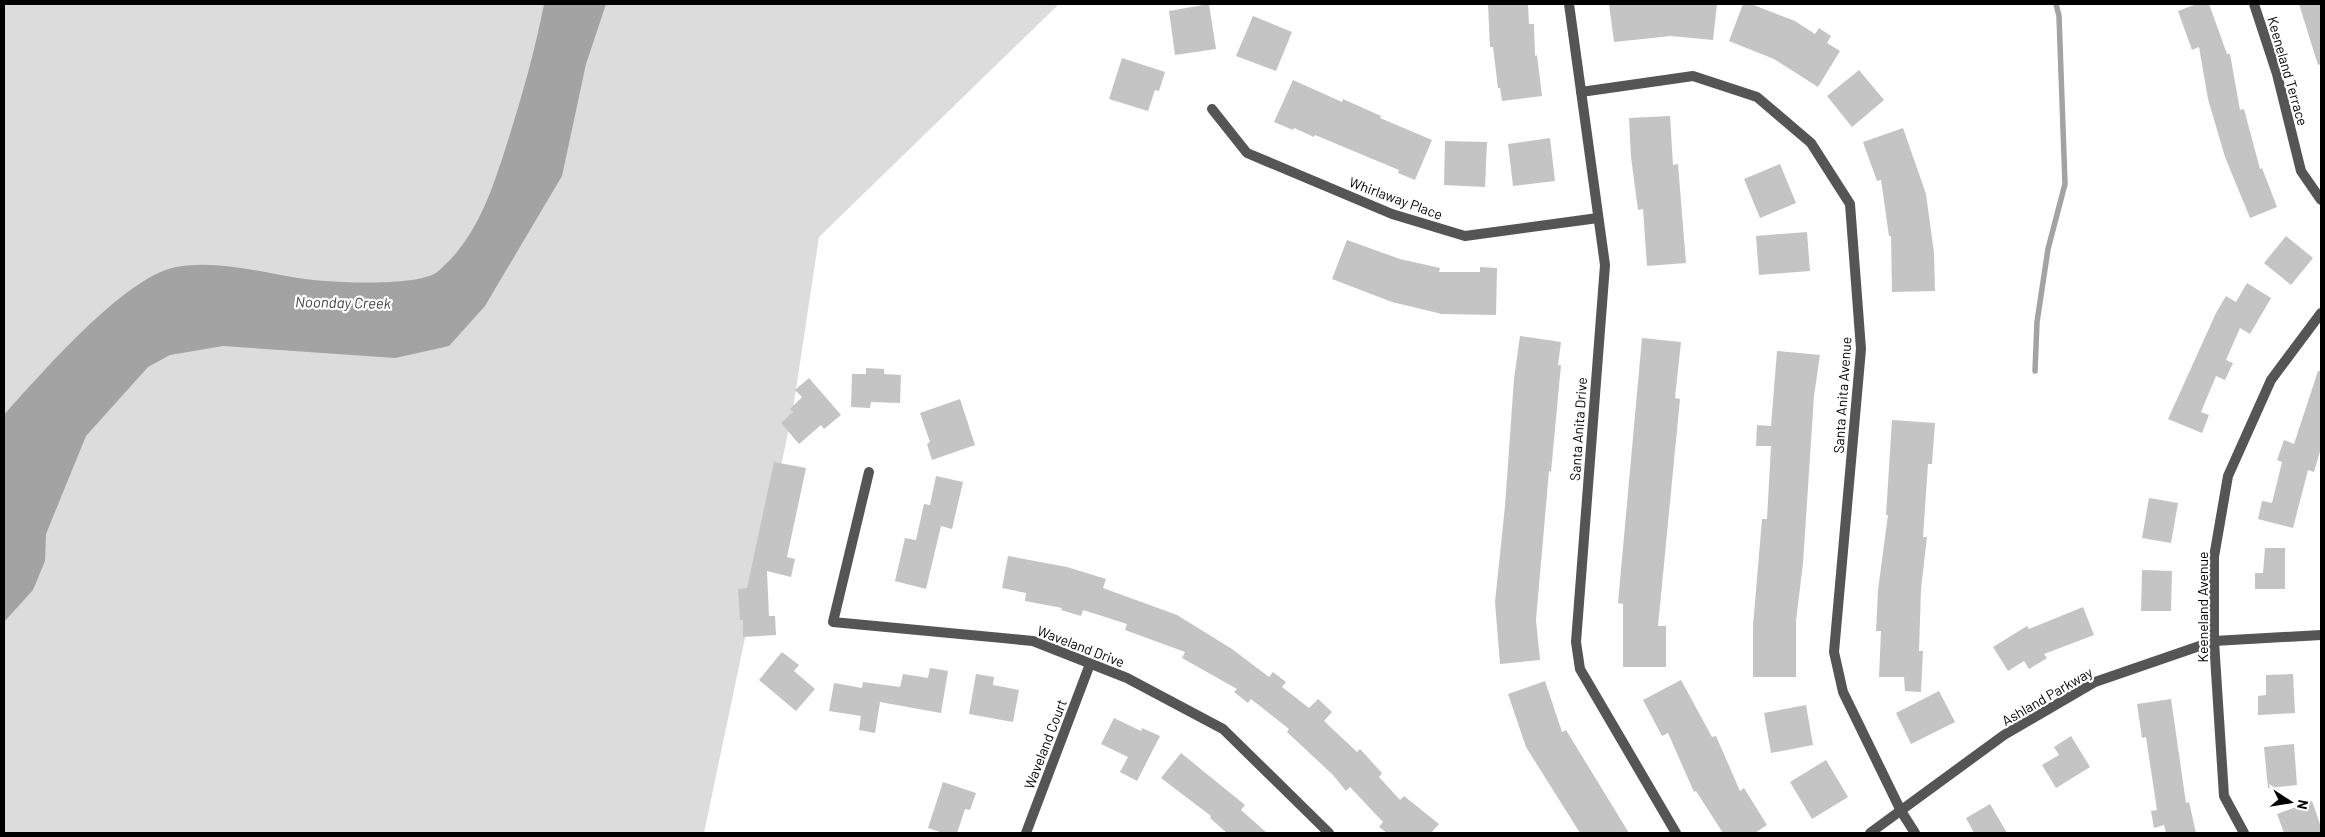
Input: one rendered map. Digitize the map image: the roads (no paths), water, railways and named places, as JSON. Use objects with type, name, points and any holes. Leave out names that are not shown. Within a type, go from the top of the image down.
[{"type":"street","name":"Santa Anita Drive","points":[[1569,4],[1605,265],[1576,642],[1580,669],[1676,833]]},
{"type":"street","name":"Keeneland Terrace","points":[[2254,4],[2277,74],[2301,171],[2321,200]]},
{"type":"street","name":"Santa Anita Avenue","points":[[1581,92],[1692,76],[1757,97],[1811,143],[1850,204],[1861,349],[1834,652],[1843,692],[1901,811],[1915,833]]},
{"type":"street","name":"Whirlaway Place","points":[[1212,109],[1246,153],[1392,214],[1465,236],[1598,218]]},
{"type":"street","name":"Keeneland Avenue","points":[[2244,833],[2224,796],[2214,641],[2214,556],[2228,476],[2271,380],[2321,313]]},
{"type":"street","name":"Waveland Drive","points":[[869,472],[833,622],[1033,641],[1127,678],[1223,729],[1329,833]]},
{"type":"street","name":"Ashland Parkway","points":[[1870,833],[2004,735],[2095,682],[2214,641],[2321,635]]},
{"type":"street","name":"Waveland Court","points":[[1026,833],[1090,664]]},
{"type":"water","name":"Noonday Creek","points":[[544,4],[606,4],[586,64],[562,176],[485,306],[449,346],[395,358],[223,346],[170,355],[148,367],[86,436],[46,534],[45,561],[33,590],[4,622],[4,415],[61,353],[108,308],[132,289],[155,275],[176,267],[213,265],[306,279],[365,283],[397,282],[424,278],[438,271],[461,248],[487,201],[525,85]]},
{"type":"waterway","points":[[2035,371],[2037,322],[2048,249],[2065,184],[2059,16],[2056,4]]}]
